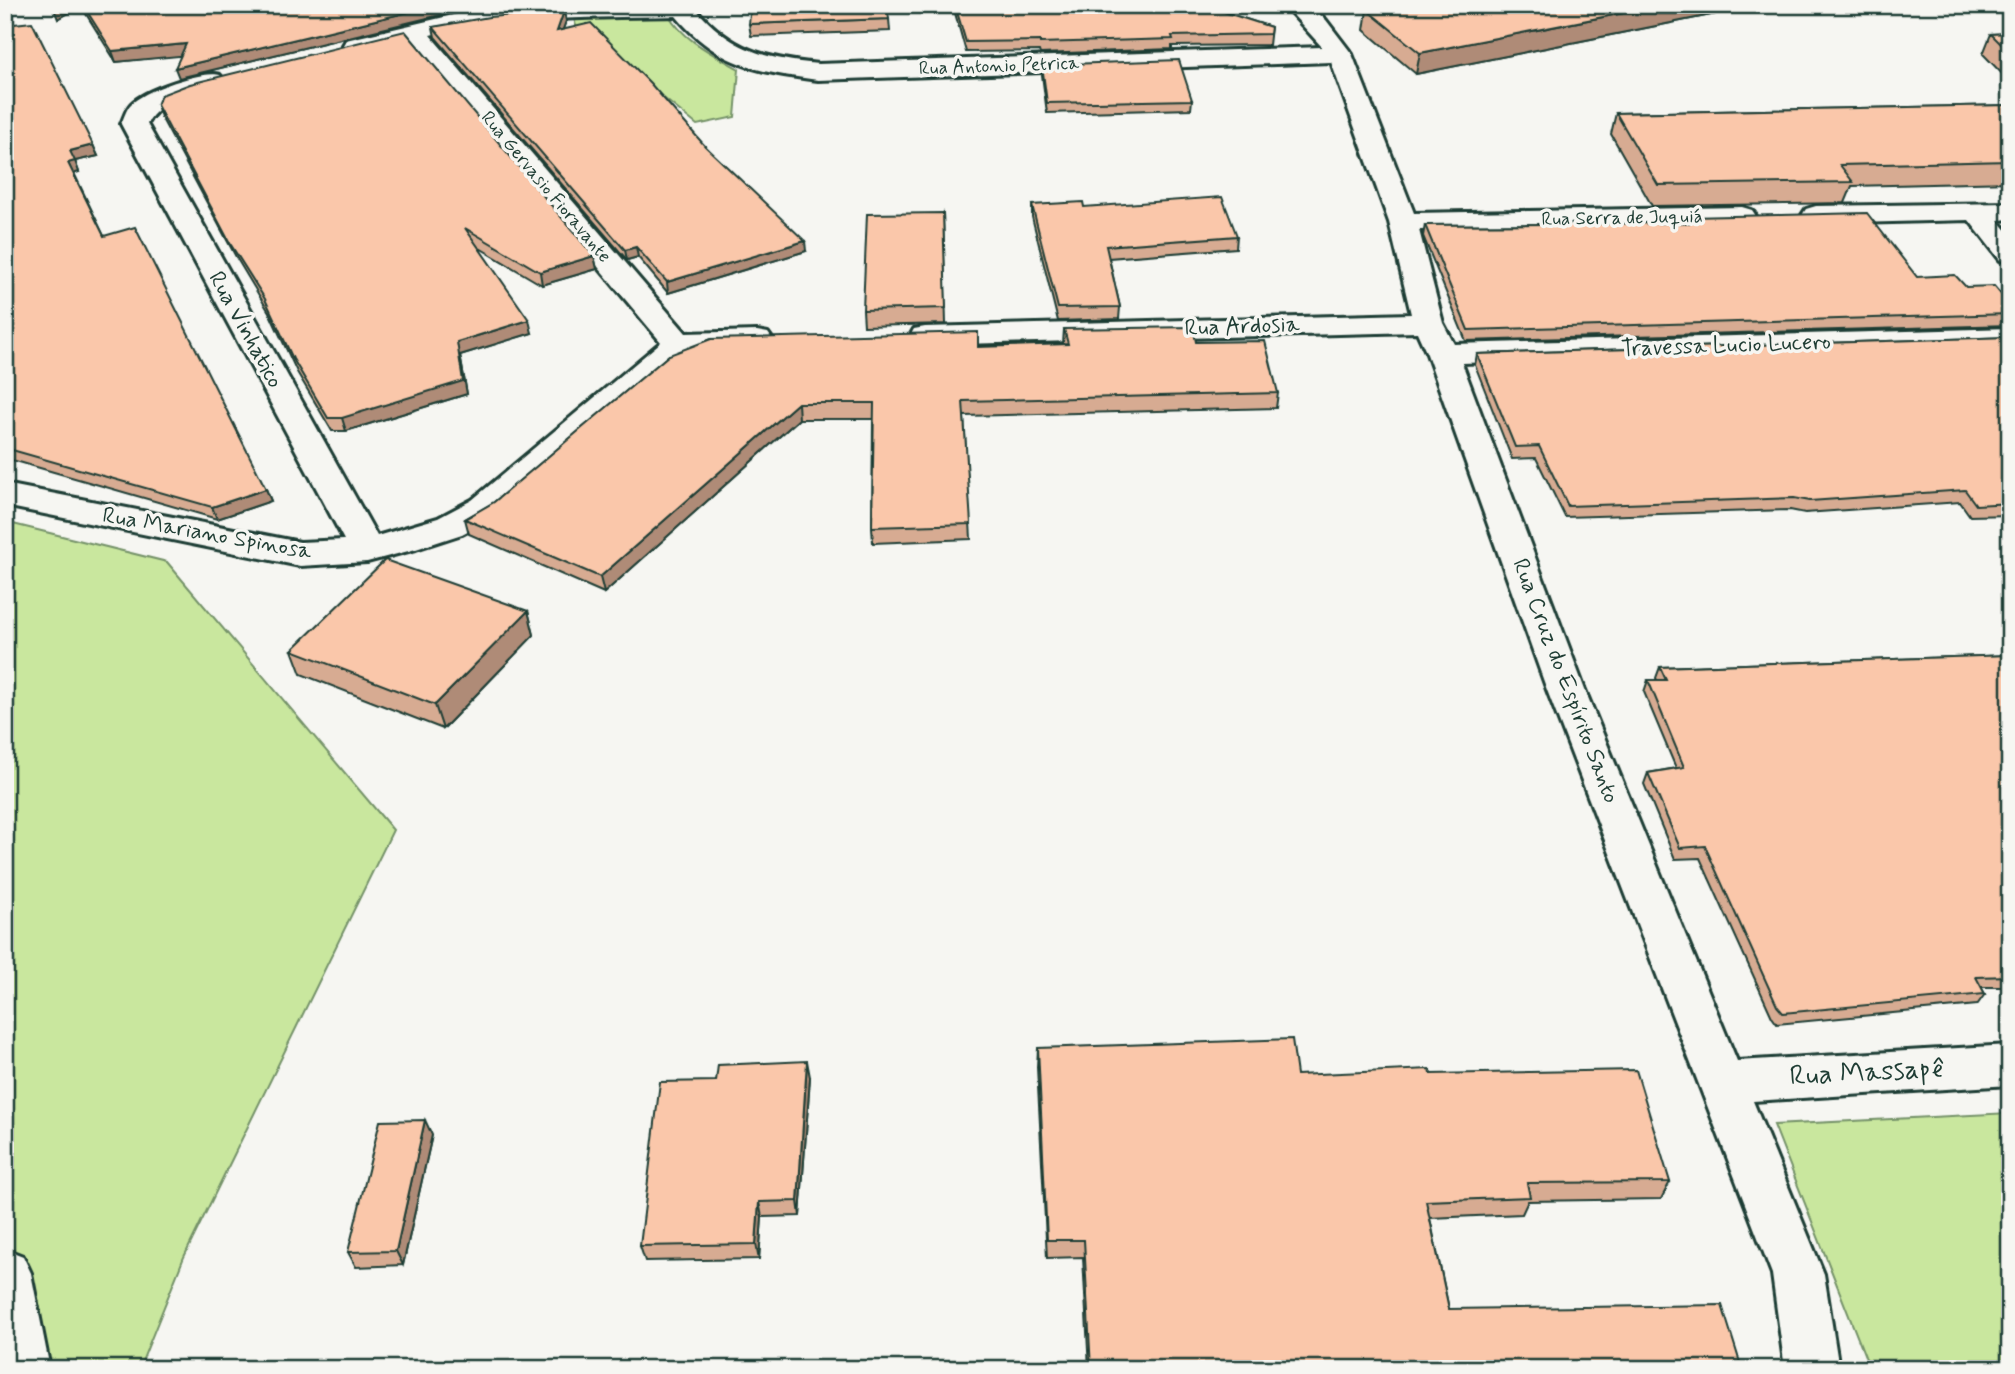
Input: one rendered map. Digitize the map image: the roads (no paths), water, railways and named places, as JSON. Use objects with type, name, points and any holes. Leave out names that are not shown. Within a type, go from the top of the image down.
[{"type":"street","name":"Rua Cruz do Espírito Santo","points":[[1296,5],[1317,24],[1340,54],[1370,126],[1403,222],[1436,338],[1566,690],[1724,1082],[1798,1274],[1812,1369]]},
{"type":"street","name":"Rua Antonio Petrica","points":[[684,7],[700,31],[729,52],[762,65],[818,72],[1340,54]]},
{"type":"street","points":[[333,50],[466,19],[684,7]]},
{"type":"street","name":"Rua Gervasio Fioravante","points":[[414,31],[678,342]]},
{"type":"street","name":"Rua Vinhatico","points":[[238,74],[184,87],[160,97],[141,109],[134,124],[367,550]]},
{"type":"street","name":"Rua Serra de Juquiá","points":[[1403,222],[2010,211]]},
{"type":"street","points":[[1978,213],[2010,254]]},
{"type":"street","name":"Rua Ardosia","points":[[902,336],[1436,338]]},
{"type":"street","name":"Travessa Lucio Lucero","points":[[1436,338],[2010,337]]},
{"type":"street","points":[[678,342],[790,339]]},
{"type":"street","name":"Rua Mariano Spinosa","points":[[5,495],[300,554],[367,550],[450,526],[484,508],[678,342]]},
{"type":"street","name":"Rua Massapê","points":[[1724,1082],[2010,1065]]},
{"type":"street","points":[[5,1273],[23,1369]]}]
